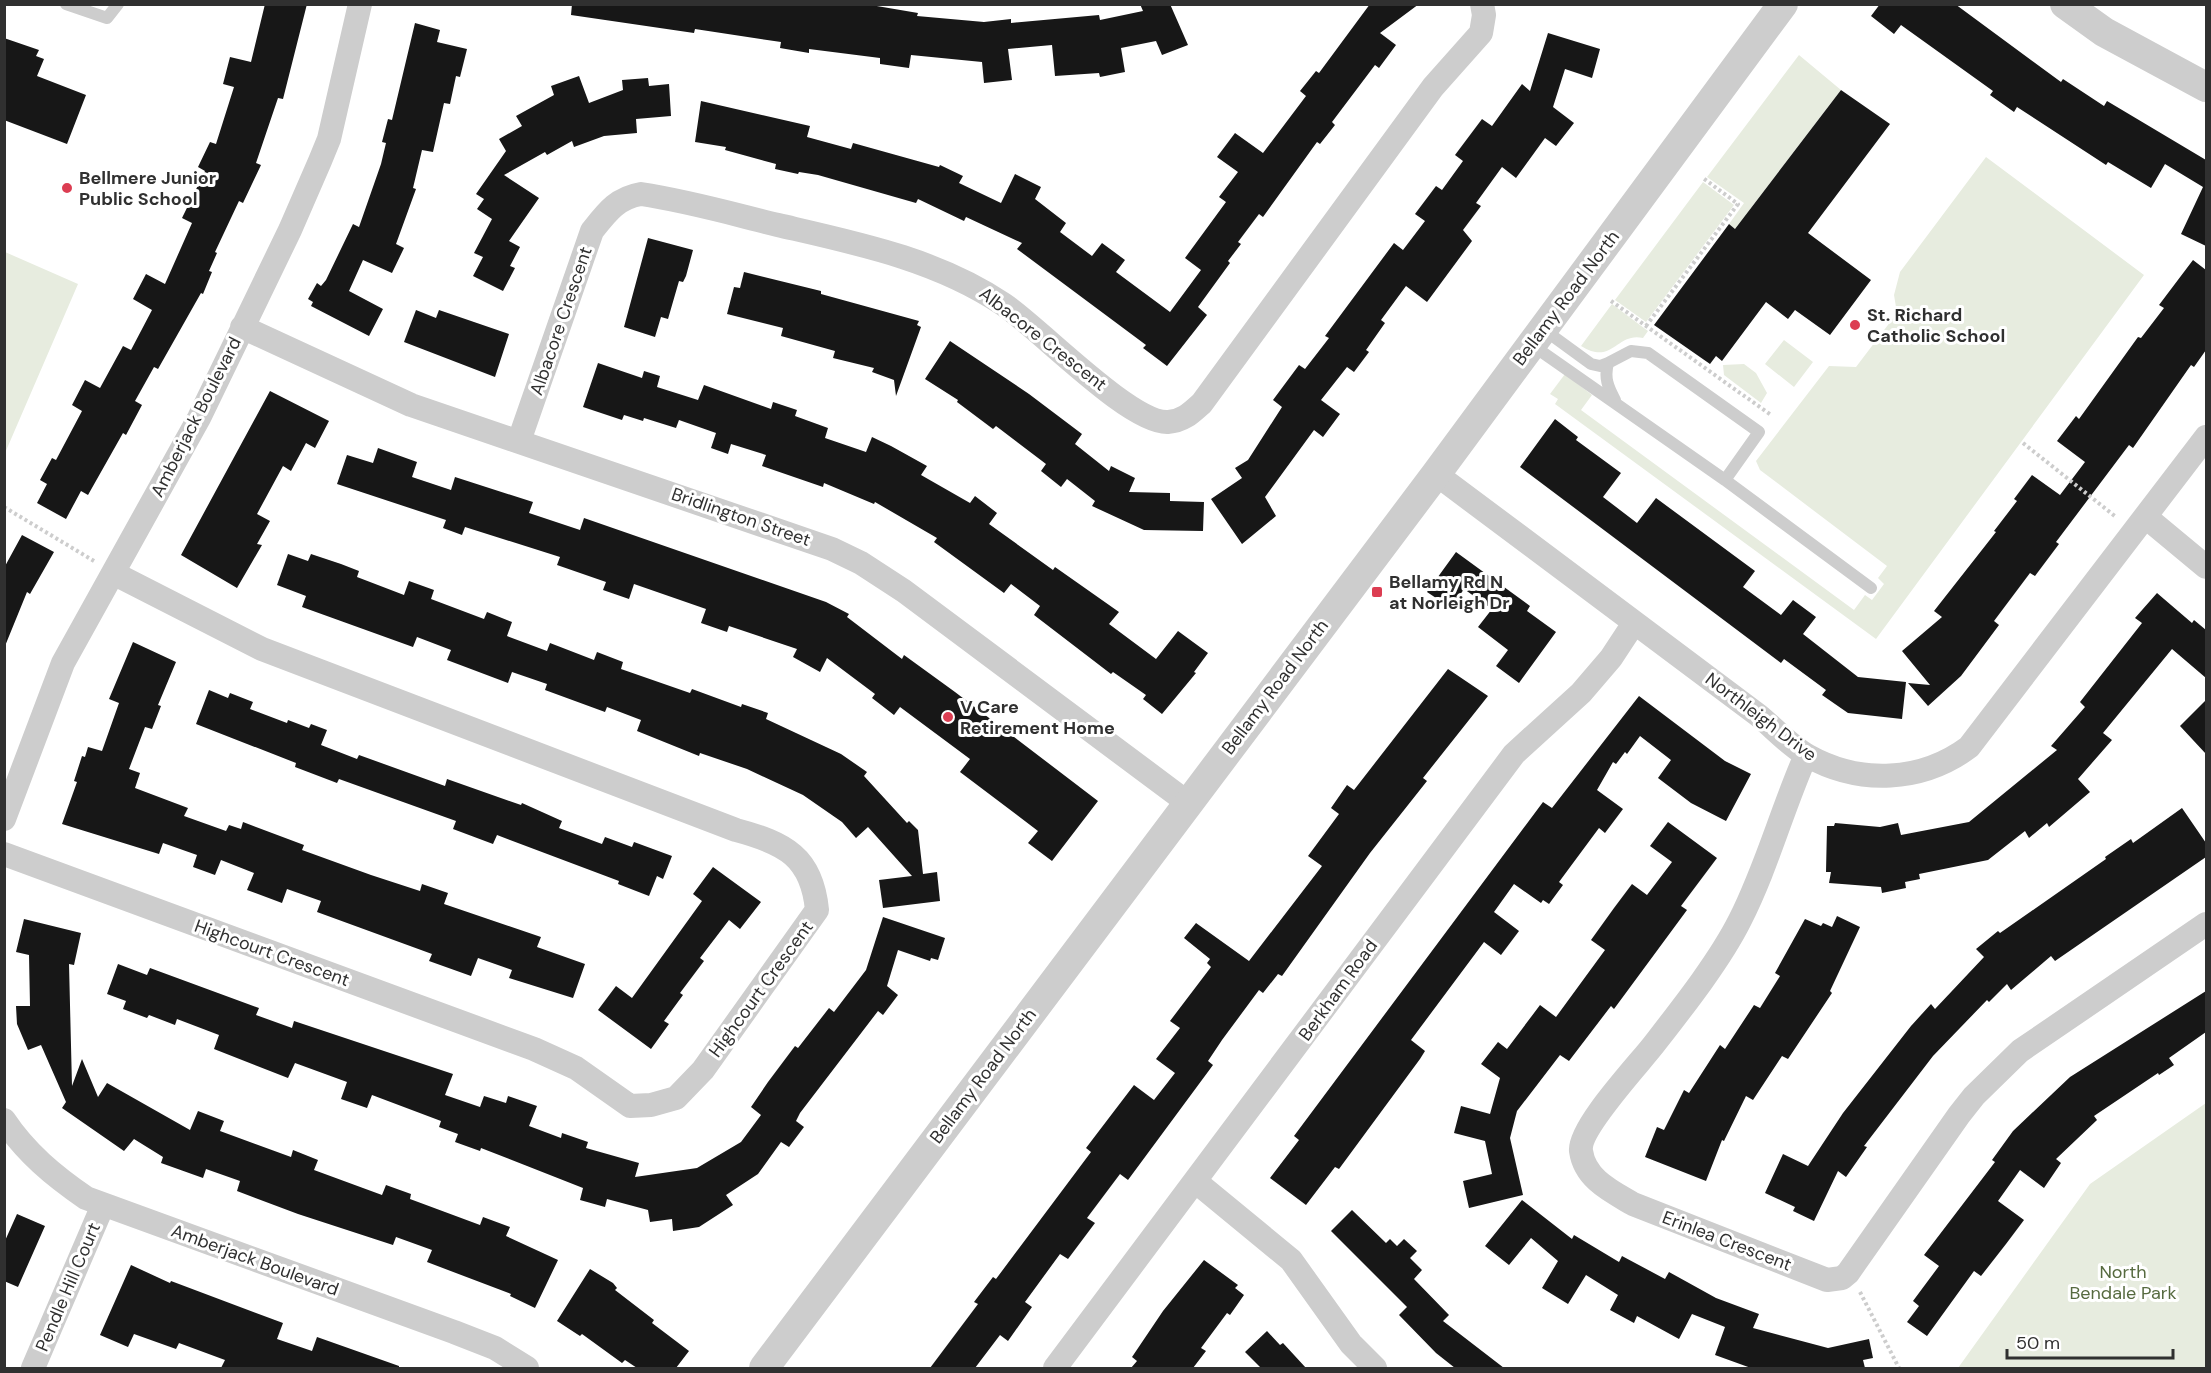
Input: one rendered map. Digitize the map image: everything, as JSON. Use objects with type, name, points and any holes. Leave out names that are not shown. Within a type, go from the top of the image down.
[{"type":"street","name":"Amberjack Boulevard","points":[[4,819],[63,663],[199,418],[290,230],[329,139],[360,4]]},
{"type":"street","name":"Albacore Crescent","points":[[519,441],[592,231],[611,206],[626,196],[641,194],[872,247],[926,264],[975,286],[1006,306],[1114,396],[1148,417],[1166,422],[1186,418],[1202,403],[1432,87],[1481,33],[1485,15],[1482,4]]},
{"type":"street","name":"Bellamy Road North","points":[[764,1368],[1436,474],[1783,4]]},
{"type":"street","points":[[2065,4],[2104,32],[2206,87]]},
{"type":"street","name":"Bridlington Street","points":[[242,327],[411,405],[776,528],[861,563],[904,591],[1188,803]]},
{"type":"street","name":"Northleigh Drive","points":[[1436,474],[1806,755],[1832,767],[1863,775],[1899,776],[1927,770],[1953,760],[1969,747],[2141,525],[2206,437]]},
{"type":"street","points":[[2141,525],[2206,567]]},
{"type":"street","name":"Highcourt Crescent","points":[[4,854],[534,1049],[576,1068],[630,1106],[651,1105],[676,1098],[703,1070],[817,910],[815,884],[796,856],[769,838],[736,830],[290,660],[237,638],[113,573]]},
{"type":"street","name":"Berkham Road","points":[[1055,1368],[1514,754],[1581,693],[1611,658],[1634,623]]},
{"type":"street","name":"Erinlea Crescent","points":[[1806,755],[1733,934],[1656,1042],[1597,1115],[1581,1149],[1591,1175],[1633,1204],[1827,1280],[1842,1278],[1848,1273]]},
{"type":"street","points":[[1848,1273],[1959,1115],[2000,1069],[2044,1034],[2206,924]]},
{"type":"street","name":"Amberjack Boulevard","points":[[4,1120],[19,1142],[52,1175],[86,1198],[454,1332],[495,1348],[528,1368]]},
{"type":"street","points":[[1195,1181],[1291,1260],[1351,1344],[1375,1368]]},
{"type":"street","name":"Pendle Hill Court","points":[[33,1368],[103,1206]]},
{"type":"lane","points":[[66,4],[107,18],[118,4]]},
{"type":"lane","points":[[1537,337],[1591,364],[1600,366],[1631,351],[1648,353],[1759,432],[1725,480]]},
{"type":"lane","points":[[1537,337],[1591,388],[1615,400],[1871,588]]},
{"type":"lane","points":[[1608,363],[1605,373],[1607,384],[1615,400]]},
{"type":"path","points":[[1647,326],[1738,204],[1702,178]]},
{"type":"path","points":[[1611,301],[1771,415]]},
{"type":"path","points":[[2023,443],[2141,525]]},
{"type":"path","points":[[4,507],[113,573]]},
{"type":"path","points":[[1848,1273],[1874,1316],[1899,1368]]},
{"type":"green space","points":[[1799,55],[1841,90],[1751,208],[1737,231],[1729,224],[1744,203],[1707,177]]},
{"type":"green space","points":[[1986,157],[2144,275],[1876,639],[1555,404],[1558,399],[1550,394],[1565,374],[1592,395],[1581,410],[1854,610],[1865,595],[1872,600],[1884,584],[1878,578],[1887,566],[1760,470],[1756,461],[1829,366],[1856,367],[1897,313],[1894,295],[1900,272]]},
{"type":"green space","points":[[1703,182],[1734,205],[1646,322],[1615,300]]},
{"type":"green space","points":[[5,252],[78,284],[5,453]]},
{"type":"green space","points":[[1612,304],[1648,331],[1643,338],[1634,337],[1608,351],[1592,351],[1581,346]]},
{"type":"green space","points":[[1784,340],[1813,362],[1794,387],[1765,364]]},
{"type":"green space","points":[[1744,364],[1756,373],[1767,393],[1761,403],[1724,375],[1723,365]]},
{"type":"green space","name":"North Bendale Park","points":[[2206,1103],[2206,1368],[1958,1368],[2090,1184]]},
{"type":"building","points":[[265,4],[307,4],[283,99],[278,98],[256,163],[261,165],[243,203],[239,201],[215,252],[217,253],[209,271],[212,272],[203,294],[201,293],[158,369],[154,367],[135,401],[142,405],[126,435],[123,433],[88,495],[81,491],[66,519],[37,503],[47,484],[40,480],[52,458],[56,460],[82,411],[72,405],[85,380],[100,388],[123,346],[131,350],[152,310],[133,299],[146,274],[165,284],[192,223],[182,218],[205,171],[198,167],[210,142],[216,144],[234,87],[223,84],[230,57],[251,62]]},
{"type":"building","points":[[572,4],[865,4],[918,13],[917,16],[984,22],[1011,19],[1011,23],[1099,15],[1100,20],[1143,11],[1140,4],[1170,4],[1188,45],[1162,55],[1156,41],[1121,48],[1125,72],[1100,77],[1099,73],[1055,76],[1052,45],[1008,49],[1012,80],[984,83],[982,62],[911,55],[909,68],[880,64],[880,58],[809,49],[809,53],[780,48],[781,42],[695,29],[694,33],[571,15]]},
{"type":"building","points":[[1370,4],[1419,4],[1380,33],[1396,45],[1379,68],[1375,65],[1332,122],[1335,125],[1320,144],[1317,142],[1263,217],[1259,214],[1238,242],[1241,244],[1228,261],[1230,263],[1198,307],[1207,315],[1167,366],[1143,348],[1146,345],[1017,249],[1022,243],[966,217],[964,221],[918,199],[916,203],[818,175],[775,169],[776,164],[725,150],[726,147],[695,142],[701,101],[810,126],[807,137],[851,149],[853,143],[939,167],[940,165],[963,176],[959,183],[1001,203],[1015,174],[1041,187],[1035,199],[1066,223],[1060,232],[1092,256],[1102,243],[1125,260],[1116,272],[1170,312],[1201,270],[1185,258],[1226,202],[1219,197],[1238,172],[1217,157],[1235,133],[1263,153],[1306,96],[1300,91],[1316,71],[1319,73]]},
{"type":"building","points":[[1880,4],[1955,4],[2061,82],[2063,79],[2104,106],[2107,101],[2206,160],[2206,246],[2181,234],[2203,187],[2165,164],[2151,188],[2108,162],[2106,165],[2017,107],[2014,112],[1990,95],[1993,91],[1901,25],[1894,34],[1871,16]]},
{"type":"building","points":[[415,23],[440,30],[437,42],[467,49],[460,77],[456,76],[450,104],[444,103],[433,152],[422,150],[413,188],[416,189],[396,244],[404,248],[392,273],[363,260],[349,291],[383,309],[369,336],[311,306],[313,302],[308,299],[317,283],[321,286],[326,280],[353,224],[359,227],[381,164],[386,143],[382,142],[388,119],[392,120]]},
{"type":"building","points":[[1548,33],[1600,49],[1592,78],[1565,69],[1553,107],[1574,123],[1556,146],[1545,138],[1516,178],[1502,167],[1476,203],[1481,206],[1463,230],[1472,241],[1427,302],[1406,286],[1381,320],[1385,323],[1366,350],[1369,352],[1354,372],[1347,367],[1321,400],[1340,414],[1323,437],[1314,430],[1265,497],[1276,516],[1242,544],[1211,499],[1242,478],[1235,468],[1248,460],[1282,407],[1273,400],[1299,365],[1305,369],[1329,338],[1325,336],[1394,243],[1403,250],[1425,221],[1415,214],[1436,186],[1442,190],[1463,161],[1455,155],[1482,119],[1492,126],[1522,84],[1530,91]]},
{"type":"building","points":[[4,38],[39,50],[36,56],[44,59],[37,76],[86,95],[67,144],[4,120]]},
{"type":"building","points":[[579,76],[589,103],[623,90],[622,80],[648,78],[649,86],[669,84],[671,116],[636,119],[637,133],[604,136],[574,147],[572,141],[547,155],[545,152],[504,175],[539,198],[509,241],[520,247],[510,266],[515,268],[503,291],[473,276],[483,257],[474,253],[492,219],[477,209],[484,199],[476,194],[506,151],[499,139],[522,126],[516,116],[554,95],[551,86]]},
{"type":"building","points":[[1841,90],[1890,124],[1808,233],[1871,280],[1830,335],[1795,310],[1788,319],[1766,302],[1722,361],[1716,356],[1710,364],[1654,325],[1729,224],[1735,229]]},
{"type":"building","points":[[648,238],[693,250],[686,276],[683,282],[679,281],[668,319],[661,317],[655,337],[624,327]]},
{"type":"building","points":[[2193,260],[2206,270],[2206,350],[2194,367],[2191,365],[2133,448],[2129,445],[2056,542],[2059,544],[2035,576],[2030,573],[1994,621],[1999,625],[1961,676],[1928,706],[1908,683],[1930,685],[1902,651],[1942,617],[1934,611],[1996,532],[1994,531],[2017,501],[2014,499],[2032,475],[2060,495],[2085,462],[2057,441],[2076,416],[2079,419],[2138,337],[2141,338],[2164,308],[2159,305]]},
{"type":"building","points":[[744,272],[821,291],[821,294],[919,321],[917,325],[921,327],[896,396],[894,380],[872,372],[874,368],[833,358],[835,351],[781,336],[783,328],[727,314],[734,287],[740,288]]},
{"type":"building","points":[[416,310],[436,318],[439,310],[509,334],[495,377],[404,342]]},
{"type":"building","points":[[950,341],[1029,394],[1082,434],[1075,444],[1109,471],[1111,466],[1135,478],[1129,492],[1170,493],[1170,501],[1204,502],[1203,531],[1144,530],[1092,506],[1095,501],[1067,479],[1061,487],[1041,471],[1046,464],[996,426],[993,429],[957,402],[958,400],[925,379]]},
{"type":"building","points":[[598,363],[642,378],[644,371],[660,376],[657,387],[698,400],[704,385],[771,409],[773,402],[797,410],[795,416],[828,428],[825,438],[866,452],[872,437],[891,446],[927,466],[921,475],[970,503],[975,496],[997,513],[989,524],[1053,570],[1055,567],[1119,612],[1109,624],[1156,659],[1178,631],[1208,653],[1194,672],[1196,673],[1162,714],[1143,699],[1146,695],[1113,672],[1111,674],[1034,615],[1040,606],[1011,584],[1004,593],[934,542],[937,538],[875,502],[874,504],[824,483],[823,487],[762,466],[766,455],[731,444],[728,454],[711,448],[716,433],[679,420],[676,428],[644,418],[643,421],[624,415],[622,420],[583,407]]},
{"type":"building","points":[[270,391],[329,421],[315,448],[306,443],[291,471],[283,466],[257,514],[270,521],[257,544],[262,545],[237,588],[181,555]]},
{"type":"building","points":[[1555,419],[1578,437],[1576,440],[1621,473],[1603,497],[1637,523],[1656,498],[1755,571],[1743,587],[1781,615],[1793,600],[1816,617],[1803,634],[1858,677],[1906,682],[1902,719],[1848,713],[1822,695],[1826,690],[1784,659],[1781,663],[1520,467]]},
{"type":"building","points":[[378,448],[417,462],[412,477],[451,490],[455,477],[533,502],[529,513],[580,530],[584,518],[826,602],[849,614],[847,617],[902,659],[904,655],[1098,801],[1052,861],[1028,843],[1038,831],[960,772],[970,759],[900,707],[894,715],[872,698],[875,694],[827,658],[820,672],[793,657],[797,649],[729,626],[727,632],[701,623],[706,609],[634,584],[629,599],[603,590],[606,582],[557,565],[560,557],[465,527],[462,535],[443,528],[446,520],[337,484],[347,455],[373,463]]},
{"type":"building","points":[[22,535],[54,552],[30,594],[27,592],[5,646],[4,568]]},
{"type":"building","points":[[1456,552],[1530,606],[1527,611],[1556,632],[1519,683],[1496,666],[1508,650],[1478,627],[1492,609],[1464,589],[1451,608],[1427,592]]},
{"type":"building","points":[[288,554],[308,561],[311,554],[341,564],[359,571],[357,577],[404,595],[409,581],[434,590],[431,599],[484,619],[487,612],[512,622],[507,636],[547,651],[550,643],[594,660],[597,652],[623,662],[621,669],[690,693],[692,689],[741,707],[742,704],[768,713],[766,719],[841,754],[867,772],[864,776],[907,823],[909,821],[918,830],[923,874],[937,872],[940,901],[883,908],[879,880],[912,876],[868,827],[856,838],[842,822],[803,795],[747,769],[700,753],[699,756],[637,731],[641,720],[607,707],[605,712],[545,690],[547,684],[512,672],[508,683],[447,660],[451,650],[417,637],[413,647],[302,607],[306,596],[277,585]]},
{"type":"building","points":[[2157,593],[2192,623],[2194,620],[2206,630],[2206,678],[2172,649],[2103,733],[2112,740],[2078,779],[2090,792],[2049,827],[2047,823],[2029,838],[2025,831],[1988,860],[1919,874],[1920,879],[1905,882],[1906,888],[1882,893],[1881,887],[1829,883],[1831,872],[1826,872],[1827,826],[1834,826],[1835,823],[1880,827],[1898,823],[1901,835],[1969,822],[2057,750],[2051,746],[2085,707],[2080,702],[2142,623],[2135,618]]},
{"type":"building","points":[[133,642],[176,662],[158,705],[161,706],[152,729],[145,727],[129,769],[140,773],[135,788],[188,808],[184,816],[226,831],[229,825],[241,829],[243,822],[304,845],[302,850],[371,875],[420,891],[422,884],[448,893],[444,904],[541,937],[537,947],[585,964],[573,998],[509,978],[512,970],[478,958],[471,976],[429,961],[432,954],[317,912],[321,901],[287,889],[282,903],[247,890],[254,873],[221,860],[215,875],[193,867],[197,855],[163,843],[159,854],[62,824],[77,782],[74,781],[82,756],[85,757],[88,747],[102,751],[119,703],[109,699]]},
{"type":"building","points":[[1448,669],[1488,696],[1423,778],[1427,781],[1370,853],[1282,976],[1278,974],[1263,993],[1259,990],[1208,1061],[1213,1065],[1128,1180],[1120,1174],[1087,1218],[1095,1223],[1068,1259],[1060,1254],[1025,1302],[1032,1307],[1008,1341],[1000,1335],[975,1368],[930,1368],[978,1304],[974,1302],[993,1277],[996,1279],[1091,1152],[1086,1148],[1134,1085],[1154,1100],[1175,1073],[1156,1059],[1180,1028],[1170,1021],[1211,967],[1207,963],[1210,959],[1184,938],[1196,923],[1249,961],[1322,866],[1308,856],[1339,814],[1331,808],[1347,785],[1354,790]]},
{"type":"building","points":[[209,690],[228,698],[230,693],[253,702],[250,709],[287,723],[288,720],[309,728],[311,724],[327,730],[321,745],[357,759],[359,755],[445,786],[447,779],[521,805],[522,803],[562,821],[559,828],[602,844],[605,837],[632,847],[634,842],[672,856],[663,879],[657,876],[649,896],[618,884],[619,881],[497,835],[493,844],[453,829],[456,821],[339,779],[337,783],[295,767],[296,763],[196,724]]},
{"type":"building","points":[[1639,696],[1725,761],[1751,774],[1726,821],[1691,803],[1658,778],[1671,760],[1640,736],[1627,754],[1625,752],[1616,764],[1613,762],[1597,790],[1623,809],[1605,833],[1599,828],[1559,882],[1563,885],[1549,904],[1543,900],[1541,903],[1514,884],[1494,912],[1519,931],[1501,955],[1484,942],[1411,1040],[1425,1051],[1420,1059],[1339,1169],[1335,1167],[1306,1205],[1270,1178],[1299,1140],[1294,1136],[1543,802],[1552,808]]},
{"type":"building","points":[[2206,700],[2206,754],[2180,726]]},
{"type":"building","points":[[2182,808],[2206,843],[2206,857],[2055,961],[2051,956],[2011,990],[2007,984],[1989,1002],[1987,1000],[1933,1056],[1864,1146],[1867,1147],[1846,1177],[1838,1171],[1814,1221],[1793,1211],[1795,1207],[1765,1193],[1783,1154],[1808,1166],[1843,1113],[1911,1026],[1931,1004],[1935,1009],[1984,957],[1976,949],[1998,931],[2000,933],[2131,839],[2133,843]]},
{"type":"building","points":[[1668,822],[1717,858],[1681,906],[1687,910],[1614,1009],[1611,1006],[1569,1061],[1560,1055],[1517,1111],[1510,1138],[1523,1195],[1469,1208],[1463,1181],[1492,1174],[1485,1141],[1454,1133],[1461,1106],[1490,1114],[1500,1078],[1481,1064],[1498,1042],[1507,1049],[1540,1005],[1556,1017],[1605,950],[1591,940],[1614,908],[1632,884],[1647,895],[1672,862],[1650,846]]},
{"type":"building","points":[[713,867],[761,902],[740,929],[729,920],[700,958],[704,961],[680,993],[683,995],[664,1021],[669,1024],[651,1049],[598,1010],[616,986],[632,998],[702,901],[693,894]]},
{"type":"building","points":[[1837,916],[1860,927],[1830,991],[1832,993],[1788,1059],[1782,1056],[1753,1100],[1746,1096],[1724,1141],[1722,1140],[1706,1181],[1645,1157],[1657,1127],[1664,1130],[1684,1090],[1689,1093],[1720,1045],[1725,1049],[1754,1005],[1760,1008],[1780,976],[1775,973],[1805,919],[1821,926],[1823,923],[1832,927]]},
{"type":"building","points":[[883,917],[945,938],[938,960],[931,958],[930,961],[898,950],[887,986],[898,995],[883,1015],[878,1011],[800,1113],[796,1121],[804,1127],[789,1147],[781,1142],[758,1174],[726,1195],[733,1205],[699,1227],[673,1231],[672,1219],[650,1222],[648,1210],[607,1199],[605,1207],[580,1200],[583,1188],[481,1148],[480,1151],[455,1142],[458,1134],[439,1127],[441,1121],[372,1095],[367,1108],[341,1099],[347,1082],[295,1063],[288,1078],[214,1049],[219,1035],[177,1019],[175,1025],[149,1015],[147,1018],[123,1009],[126,1001],[107,994],[118,964],[147,975],[150,968],[259,1008],[256,1015],[292,1028],[294,1021],[453,1074],[445,1095],[480,1107],[484,1096],[506,1103],[508,1096],[537,1106],[529,1126],[561,1138],[562,1133],[588,1142],[586,1148],[639,1163],[635,1177],[697,1168],[741,1142],[761,1115],[751,1107],[768,1082],[795,1046],[798,1048],[829,1008],[834,1012],[866,970]]},
{"type":"building","points":[[24,919],[81,933],[74,965],[69,964],[72,1086],[82,1059],[98,1097],[107,1083],[190,1130],[198,1111],[224,1121],[220,1131],[291,1157],[293,1150],[318,1160],[314,1170],[382,1195],[386,1185],[411,1194],[410,1199],[480,1225],[483,1217],[510,1227],[506,1236],[558,1260],[535,1308],[510,1296],[511,1294],[427,1262],[432,1250],[396,1237],[393,1245],[298,1214],[237,1191],[240,1181],[206,1169],[203,1178],[161,1163],[163,1157],[134,1139],[124,1151],[62,1108],[66,1102],[41,1045],[28,1050],[17,1024],[16,1006],[30,1006],[29,955],[16,952]]},
{"type":"building","points":[[2206,991],[2206,1032],[2169,1058],[2174,1065],[2159,1075],[2158,1073],[2094,1116],[2097,1120],[2056,1159],[2061,1163],[2044,1188],[2020,1170],[1998,1201],[2024,1220],[1981,1276],[1974,1271],[1927,1336],[1907,1322],[1919,1306],[1913,1301],[1939,1266],[1924,1255],[1995,1162],[1992,1160],[2013,1131],[2070,1077]]},
{"type":"building","points":[[1522,1200],[1572,1239],[1574,1235],[1619,1262],[1622,1256],[1665,1279],[1669,1272],[1716,1298],[1759,1314],[1753,1328],[1828,1348],[1869,1339],[1873,1358],[1863,1360],[1865,1368],[1751,1368],[1715,1355],[1725,1327],[1692,1314],[1679,1339],[1637,1316],[1634,1323],[1610,1310],[1618,1295],[1586,1275],[1568,1304],[1542,1288],[1558,1261],[1531,1238],[1509,1265],[1485,1246]]},
{"type":"building","points":[[1352,1210],[1386,1243],[1390,1239],[1397,1246],[1404,1239],[1417,1251],[1410,1258],[1422,1270],[1414,1279],[1449,1315],[1443,1321],[1504,1368],[1455,1368],[1436,1353],[1399,1315],[1407,1307],[1331,1231]]},
{"type":"building","points":[[17,1214],[45,1226],[18,1287],[4,1281],[4,1243]]},
{"type":"building","points":[[1204,1260],[1238,1285],[1235,1288],[1244,1295],[1230,1315],[1227,1313],[1201,1348],[1206,1351],[1193,1368],[1131,1368],[1137,1361],[1132,1357],[1163,1311]]},
{"type":"building","points":[[131,1265],[170,1283],[171,1281],[283,1323],[277,1339],[312,1351],[317,1337],[399,1366],[399,1368],[221,1368],[225,1360],[179,1343],[176,1349],[134,1334],[128,1347],[100,1335]]},
{"type":"building","points":[[590,1269],[613,1283],[617,1288],[615,1290],[654,1320],[652,1323],[689,1351],[676,1368],[637,1368],[625,1360],[622,1363],[582,1334],[580,1336],[557,1321]]},
{"type":"building","points":[[1267,1331],[1280,1345],[1283,1343],[1306,1368],[1261,1368],[1245,1352]]},
{"type":"place","name":"Bellmere Junior Public School","points":[[67,188]]},
{"type":"place","name":"St. Richard Catholic School","points":[[1855,325]]},
{"type":"place","name":"Bellamy Rd N at Norleigh Dr","points":[[1377,592]]},
{"type":"place","name":"V Care Retirement Home","points":[[948,717]]}]
